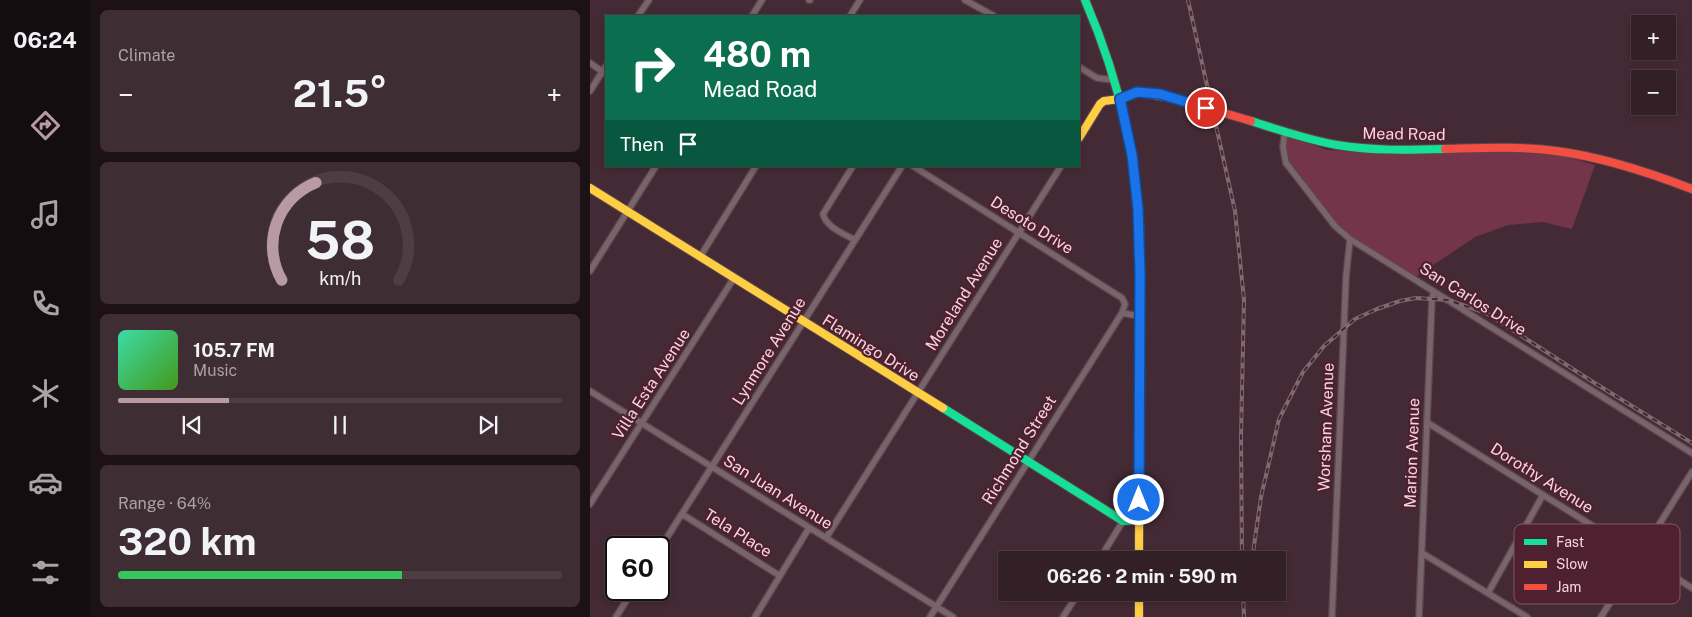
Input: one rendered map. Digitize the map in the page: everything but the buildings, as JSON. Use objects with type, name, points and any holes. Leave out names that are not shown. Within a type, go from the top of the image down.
[{"type":"street","points":[[639,15],[649,0]]},
{"type":"street","points":[[753,15],[762,0]]},
{"type":"street","points":[[851,15],[860,0]]},
{"type":"street","points":[[965,0],[992,15]]},
{"type":"street","points":[[1085,0],[1104,46],[1120,99],[1132,155],[1138,209],[1139,551]]},
{"type":"street","points":[[590,63],[604,73],[590,91]]},
{"type":"street","points":[[1080,68],[1097,78],[1114,80]]},
{"type":"street","name":"Mead Road","points":[[1120,99],[1137,92],[1177,98],[1318,141],[1368,148],[1534,149],[1573,154],[1613,162],[1692,189]]},
{"type":"street","points":[[1080,136],[1100,104],[1109,100],[1120,99]]},
{"type":"street","name":"San Carlos Drive","points":[[1285,131],[1286,163],[1335,226],[1350,239],[1692,453]]},
{"type":"street","points":[[590,271],[655,167]]},
{"type":"street","points":[[700,257],[755,167]]},
{"type":"street","points":[[852,167],[823,214],[825,221],[855,240]]},
{"type":"street","name":"Lynmore Avenue","points":[[668,536],[901,167]]},
{"type":"street","name":"Desoto Drive","points":[[915,167],[1122,298],[1125,304],[1122,313]]},
{"type":"street","name":"Moreland Avenue","points":[[826,538],[1060,167]]},
{"type":"street","name":"Flamingo Drive","points":[[590,188],[1123,521]]},
{"type":"street","name":"Worsham Avenue","points":[[1332,617],[1346,277],[1350,239]]},
{"type":"street","name":"Villa Esta Avenue","points":[[590,504],[734,278]]},
{"type":"street","name":"Marion Avenue","points":[[1419,617],[1432,298],[1434,292]]},
{"type":"street","points":[[1122,313],[1139,316]]},
{"type":"street","name":"Richmond Street","points":[[930,617],[1122,313]]},
{"type":"street","name":"San Juan Avenue","points":[[590,390],[953,617]]},
{"type":"street","name":"Dorothy Avenue","points":[[1428,423],[1589,524]]},
{"type":"street","points":[[1660,524],[1692,472]]},
{"type":"street","points":[[1527,524],[1543,495]]},
{"type":"street","name":"Tela Place","points":[[682,514],[780,576]]},
{"type":"street","points":[[1105,551],[1123,521],[1139,520]]},
{"type":"street","points":[[755,617],[809,528]]},
{"type":"street","points":[[1488,593],[1514,547]]},
{"type":"street","points":[[1422,553],[1526,617]]},
{"type":"street","name":"Dorothy Avenue","points":[[1680,581],[1692,588]]},
{"type":"street","points":[[616,617],[626,601]]},
{"type":"street","points":[[1063,617],[1073,601]]},
{"type":"street","points":[[1139,601],[1139,617]]},
{"type":"street","points":[[1601,617],[1609,604]]},
{"type":"shaded area","points":[[1284,134],[1327,150],[1374,152],[1507,151],[1563,156],[1595,165],[1572,229],[1543,222],[1508,225],[1475,237],[1414,278],[1349,237],[1335,224],[1289,167],[1283,149]]},
{"type":"railway","points":[[1188,0],[1235,211],[1244,300],[1241,437],[1242,551]]},
{"type":"railway","points":[[1253,551],[1261,497],[1279,419],[1303,372],[1324,346],[1355,319],[1400,301],[1416,298],[1448,300],[1486,313],[1692,443]]},
{"type":"railway","points":[[1243,601],[1244,617]]},
{"type":"traffic: fast","points":[[1085,0],[1108,60],[1125,122],[1136,185],[1140,249]]},
{"type":"traffic: fast","points":[[1251,121],[1304,138],[1350,147],[1391,150],[1445,149]]},
{"type":"traffic: fast","points":[[943,408],[1123,521],[1139,520]]},
{"type":"traffic: slow","points":[[1080,136],[1100,104],[1104,101],[1120,99],[1137,92],[1177,99]]},
{"type":"traffic: slow","points":[[590,188],[943,408]]},
{"type":"traffic: slow","points":[[1139,551],[1140,249]]},
{"type":"traffic: slow","points":[[1139,601],[1139,617]]},
{"type":"traffic: jam","points":[[1177,99],[1251,121]]},
{"type":"traffic: jam","points":[[1445,149],[1542,149],[1574,154],[1625,166],[1692,189]]},
{"type":"route","points":[[1139,500],[1140,274],[1138,209],[1132,155],[1120,99],[1137,92],[1160,94],[1206,108]]}]
